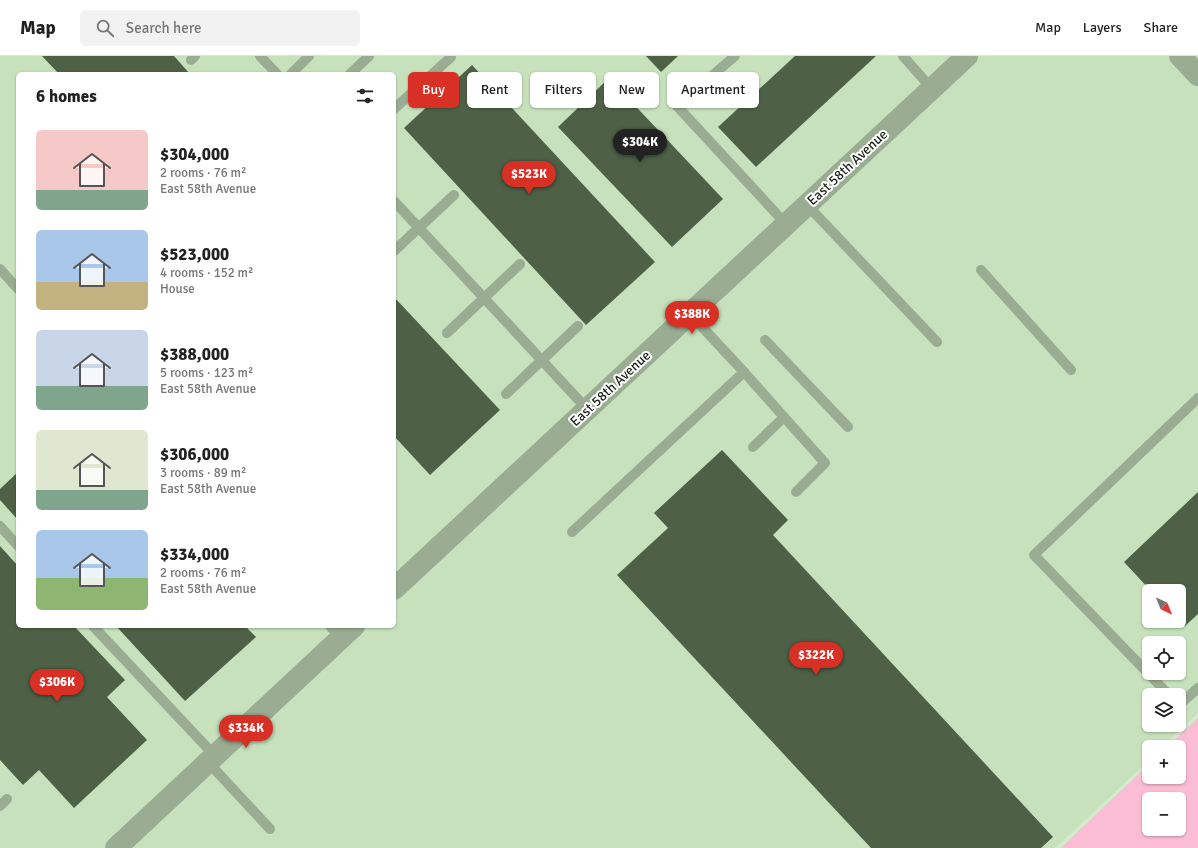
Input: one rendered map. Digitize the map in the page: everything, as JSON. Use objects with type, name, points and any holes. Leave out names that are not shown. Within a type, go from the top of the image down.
[{"type":"street","name":"East 58th Avenue","points":[[396,587],[967,56]]},
{"type":"street","points":[[1180,56],[1198,75]]},
{"type":"street","points":[[116,848],[211,759],[342,630]]},
{"type":"lane","points":[[260,56],[275,72]]},
{"type":"lane","points":[[293,72],[309,56]]},
{"type":"lane","points":[[352,72],[369,56]]},
{"type":"lane","points":[[734,56],[677,106],[786,224]]},
{"type":"lane","points":[[903,56],[932,89]]},
{"type":"lane","points":[[396,107],[450,57]]},
{"type":"lane","points":[[396,250],[454,195]]},
{"type":"lane","points":[[396,204],[587,409]]},
{"type":"lane","points":[[807,205],[937,342]]},
{"type":"lane","points":[[447,333],[520,264]]},
{"type":"lane","points":[[0,269],[16,287]]},
{"type":"lane","points":[[981,270],[1071,370]]},
{"type":"lane","points":[[690,314],[826,463],[796,492]]},
{"type":"lane","points":[[506,394],[578,326]]},
{"type":"lane","points":[[765,340],[848,427]]},
{"type":"lane","points":[[572,532],[744,372]]},
{"type":"lane","points":[[1162,688],[1034,556],[1198,398]]},
{"type":"lane","points":[[753,447],[784,417]]},
{"type":"lane","points":[[0,526],[16,544]]},
{"type":"lane","points":[[95,628],[211,759],[270,829]]},
{"type":"lane","points":[[1186,699],[1198,688]]},
{"type":"shaded area","points":[[0,56],[1198,56],[1198,713],[1186,724],[1186,688],[1142,688],[1142,732],[1178,732],[1169,740],[1142,740],[1142,767],[1055,848],[0,848]]},
{"type":"shaded area","points":[[1198,718],[1198,848],[1061,848],[1142,771],[1142,784],[1186,784],[1186,740],[1174,740],[1183,732],[1186,732],[1186,729]]},
{"type":"building","points":[[42,56],[174,56],[188,72],[57,72]]},
{"type":"building","points":[[646,56],[678,56],[661,72]]},
{"type":"building","points":[[795,56],[876,56],[756,167],[718,127],[739,108],[759,108],[759,89]]},
{"type":"building","points":[[472,65],[479,72],[467,72],[467,108],[512,108],[655,262],[586,325],[404,128],[426,108],[459,108],[459,77]]},
{"type":"building","points":[[604,83],[604,108],[637,108],[723,199],[672,247],[558,127],[578,108],[596,108],[596,90]]},
{"type":"building","points":[[396,299],[500,410],[430,475],[396,438]]},
{"type":"building","points":[[722,450],[788,520],[773,535],[1053,837],[1041,848],[871,848],[617,575],[668,528],[654,513]]},
{"type":"building","points":[[16,474],[16,518],[0,500],[0,489]]},
{"type":"building","points":[[1198,492],[1198,614],[1186,625],[1186,584],[1144,584],[1124,562]]},
{"type":"building","points":[[0,546],[16,564],[16,628],[76,628],[125,680],[107,697],[147,740],[74,808],[39,770],[23,785],[0,760]]},
{"type":"building","points":[[118,628],[247,628],[256,637],[185,701]]}]
